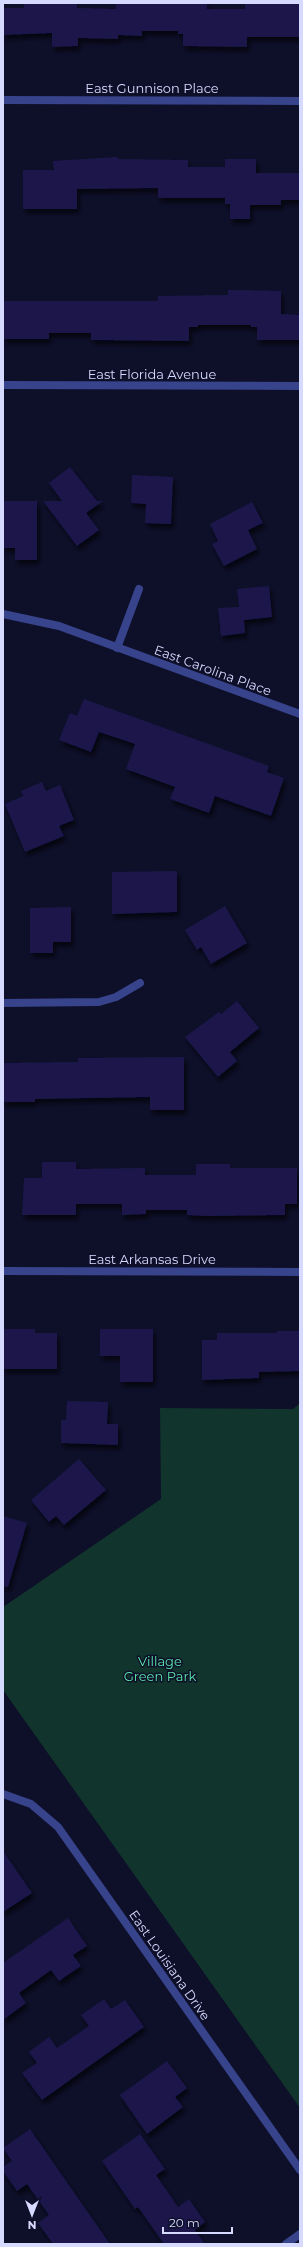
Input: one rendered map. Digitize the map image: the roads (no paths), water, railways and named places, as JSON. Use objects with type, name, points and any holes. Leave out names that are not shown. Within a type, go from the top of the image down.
[{"type":"street","name":"East Gunnison Place","points":[[3,100],[300,101]]},
{"type":"street","name":"East Florida Avenue","points":[[3,385],[300,386]]},
{"type":"street","points":[[118,648],[139,589]]},
{"type":"street","name":"East Carolina Place","points":[[3,614],[59,626],[300,714]]},
{"type":"street","points":[[3,1004],[99,1002],[116,997],[140,983]]},
{"type":"street","name":"East Arkansas Drive","points":[[3,1271],[300,1272]]},
{"type":"street","name":"East Louisiana Drive","points":[[3,1794],[31,1804],[58,1827],[300,2170]]},
{"type":"street","points":[[286,2244],[300,2234]]},
{"type":"park label","name":"Village Green Park","points":[[160,1668]]}]
